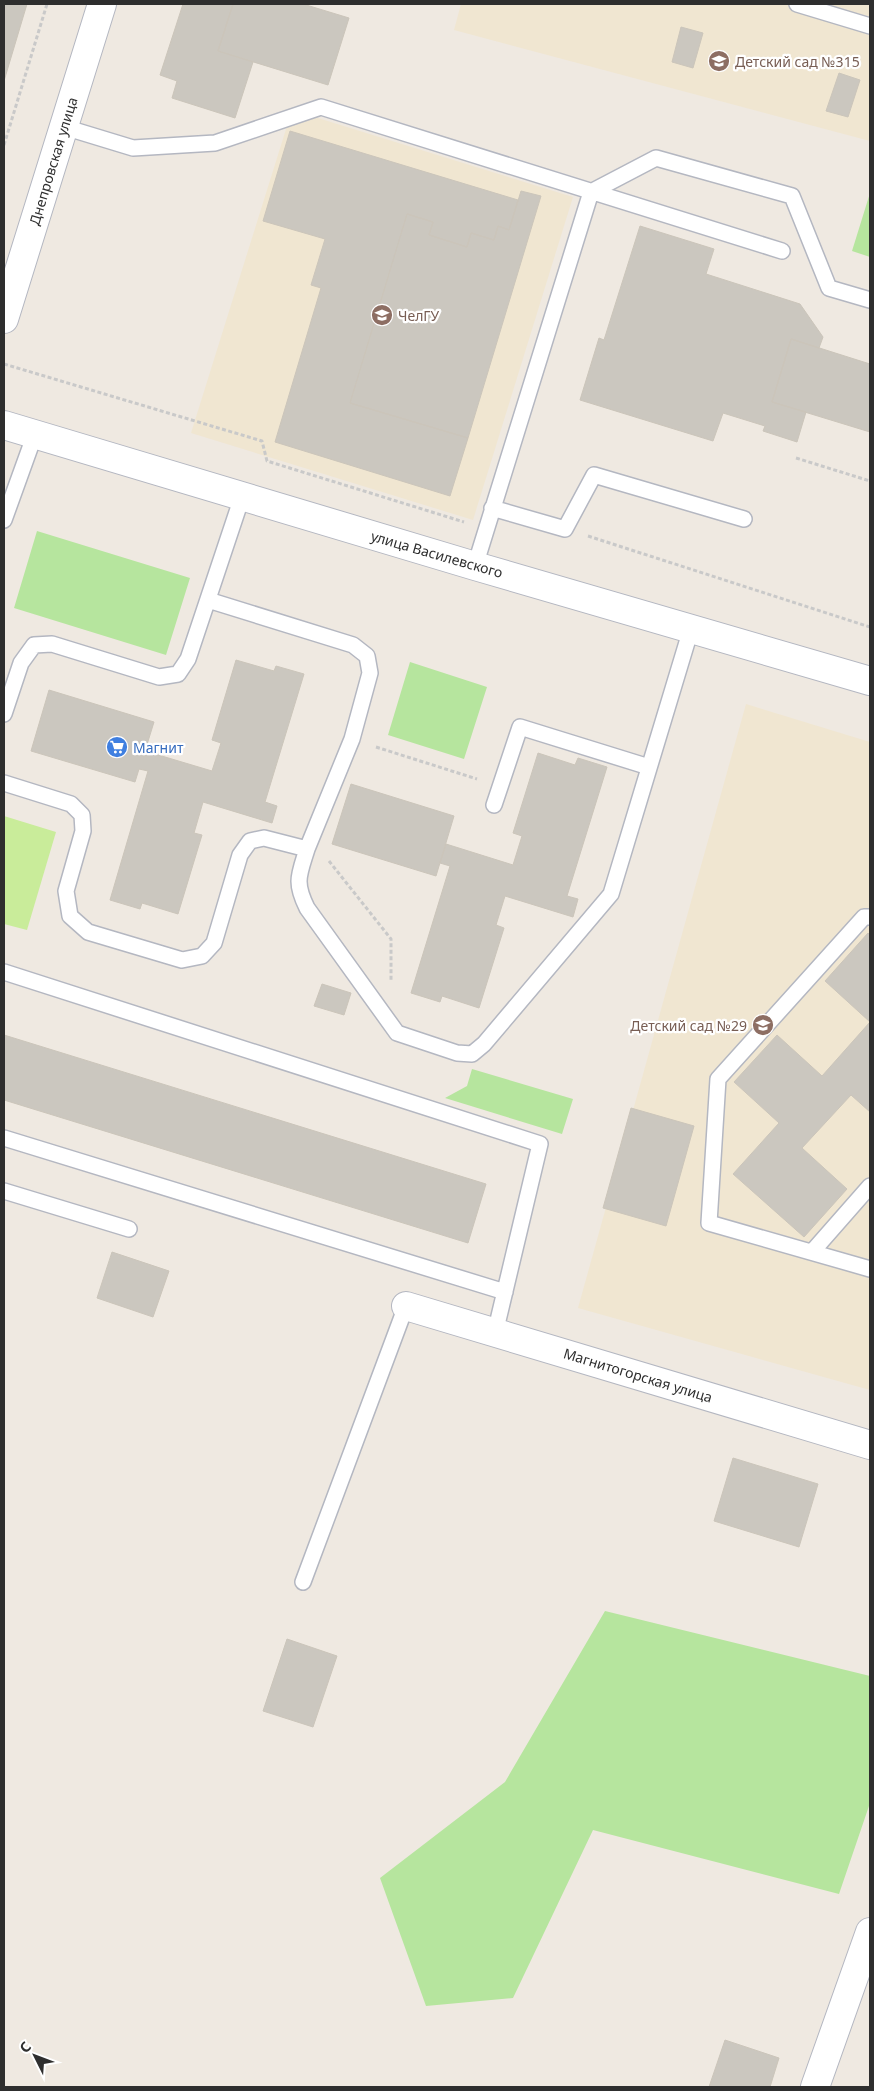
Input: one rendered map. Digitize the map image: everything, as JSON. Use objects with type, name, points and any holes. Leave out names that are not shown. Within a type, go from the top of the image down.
[{"type":"street","name":"Днепровская улица","points":[[4,319],[102,4]]},
{"type":"street","name":"улица Василевского","points":[[4,425],[475,566],[870,681]]},
{"type":"street","name":"Магнитогорская улица","points":[[406,1306],[870,1445]]},
{"type":"street","points":[[815,2087],[870,1932]]},
{"type":"lane","points":[[797,4],[870,26]]},
{"type":"lane","points":[[64,127],[134,148],[216,143],[321,107],[782,251]]},
{"type":"lane","points":[[475,566],[591,192],[656,158],[792,196],[829,288],[870,300]]},
{"type":"lane","points":[[4,520],[35,434]]},
{"type":"lane","points":[[492,508],[565,529],[594,475],[744,519]]},
{"type":"lane","points":[[4,714],[21,663],[34,646],[52,644],[159,676],[178,674],[188,659],[242,497]]},
{"type":"lane","points":[[208,600],[353,645],[367,656],[370,673],[352,739],[309,844],[299,877],[300,893],[308,908],[397,1033],[457,1053],[472,1054],[484,1044],[610,894],[691,628]]},
{"type":"lane","points":[[494,805],[520,727],[649,767]]},
{"type":"lane","points":[[4,783],[70,804],[82,815],[83,831],[66,891],[70,916],[88,932],[182,960],[202,956],[214,944],[240,855],[250,841],[264,838],[309,844]]},
{"type":"lane","points":[[870,917],[864,917],[718,1079],[709,1223],[870,1268]]},
{"type":"lane","points":[[4,972],[540,1144],[495,1333]]},
{"type":"lane","points":[[4,1138],[505,1292]]},
{"type":"lane","points":[[812,1252],[870,1186]]},
{"type":"lane","points":[[4,1191],[129,1229]]},
{"type":"lane","points":[[303,1582],[406,1306]]},
{"type":"path","points":[[4,145],[48,4]]},
{"type":"path","points":[[4,364],[262,441],[267,461],[486,528]]},
{"type":"path","points":[[796,458],[870,481]]},
{"type":"path","points":[[565,529],[870,627]]},
{"type":"path","points":[[352,739],[500,786]]},
{"type":"path","points":[[309,844],[391,939],[390,1023]]},
{"type":"shaded area","name":"Детский сад №315","points":[[461,4],[870,4],[870,141],[454,30]]},
{"type":"shaded area","name":"ЧелГУ","points":[[292,110],[573,197],[473,520],[191,433]]},
{"type":"shaded area","name":"Детский сад №29","points":[[746,704],[870,742],[870,1390],[578,1308]]},
{"type":"green space","points":[[870,193],[870,257],[852,251]]},
{"type":"green space","points":[[37,531],[190,578],[166,655],[14,608]]},
{"type":"green space","points":[[410,662],[487,687],[464,759],[388,735]]},
{"type":"green space","points":[[4,816],[56,832],[27,930],[4,924]]},
{"type":"green space","points":[[472,1069],[573,1099],[562,1134],[445,1098],[467,1086]]},
{"type":"green space","points":[[605,1611],[870,1676],[870,1803],[839,1894],[593,1830],[513,1998],[426,2006],[380,1878],[505,1782]]},
{"type":"building","points":[[4,4],[27,4],[4,81]]},
{"type":"building","points":[[183,4],[233,4],[218,51],[253,62],[235,118],[172,98],[177,81],[160,75]]},
{"type":"building","points":[[233,4],[303,4],[349,18],[328,85],[218,51]]},
{"type":"building","points":[[681,27],[703,33],[693,68],[672,62]]},
{"type":"building","points":[[839,73],[860,80],[848,117],[826,111]]},
{"type":"building","points":[[290,131],[518,200],[509,230],[498,226],[494,240],[471,233],[467,247],[429,235],[433,222],[407,214],[350,403],[468,438],[450,496],[275,442],[321,288],[311,285],[325,239],[263,221]]},
{"type":"building","points":[[521,191],[541,196],[468,438],[350,403],[407,214],[433,222],[429,235],[467,247],[471,233],[494,240],[498,226],[509,230]]},
{"type":"building","points":[[640,226],[714,249],[706,274],[800,304],[823,337],[819,348],[791,339],[772,402],[806,412],[797,442],[763,431],[765,426],[723,413],[713,441],[580,400],[599,338],[604,340]]},
{"type":"building","points":[[791,339],[870,364],[870,432],[772,402]]},
{"type":"building","points":[[236,660],[274,671],[276,666],[304,674],[265,802],[277,806],[272,823],[203,802],[194,833],[202,835],[178,914],[142,903],[140,909],[110,900],[148,771],[139,769],[135,782],[31,751],[49,690],[154,722],[145,751],[212,771],[221,743],[212,740]]},
{"type":"building","points":[[538,753],[575,765],[578,758],[607,767],[567,896],[578,899],[573,917],[505,896],[496,925],[504,928],[479,1008],[442,996],[440,1002],[411,993],[450,866],[440,863],[446,844],[513,865],[522,836],[513,833]]},
{"type":"building","points":[[351,784],[454,816],[436,876],[332,844]]},
{"type":"building","points":[[868,933],[870,935],[870,1022],[825,981]]},
{"type":"building","points":[[322,984],[351,993],[344,1015],[314,1006]]},
{"type":"building","points":[[870,1022],[870,1112],[851,1095],[802,1148],[847,1189],[804,1237],[733,1174],[779,1123],[734,1082],[777,1035],[822,1076]]},
{"type":"building","points":[[4,1035],[486,1184],[468,1243],[4,1100]]},
{"type":"building","points":[[631,1108],[694,1126],[666,1226],[603,1208]]},
{"type":"building","points":[[112,1252],[169,1271],[153,1317],[97,1298]]},
{"type":"building","points":[[733,1458],[818,1484],[799,1547],[714,1521]]},
{"type":"building","points":[[287,1639],[337,1656],[313,1727],[263,1711]]},
{"type":"building","points":[[725,2040],[779,2058],[770,2087],[709,2087]]},
{"type":"place","name":"Детский сад №315","points":[[719,61]]},
{"type":"place","name":"ЧелГУ","points":[[382,315]]},
{"type":"place","name":"Магнит","points":[[117,747]]},
{"type":"place","name":"Детский сад №29","points":[[763,1025]]}]
